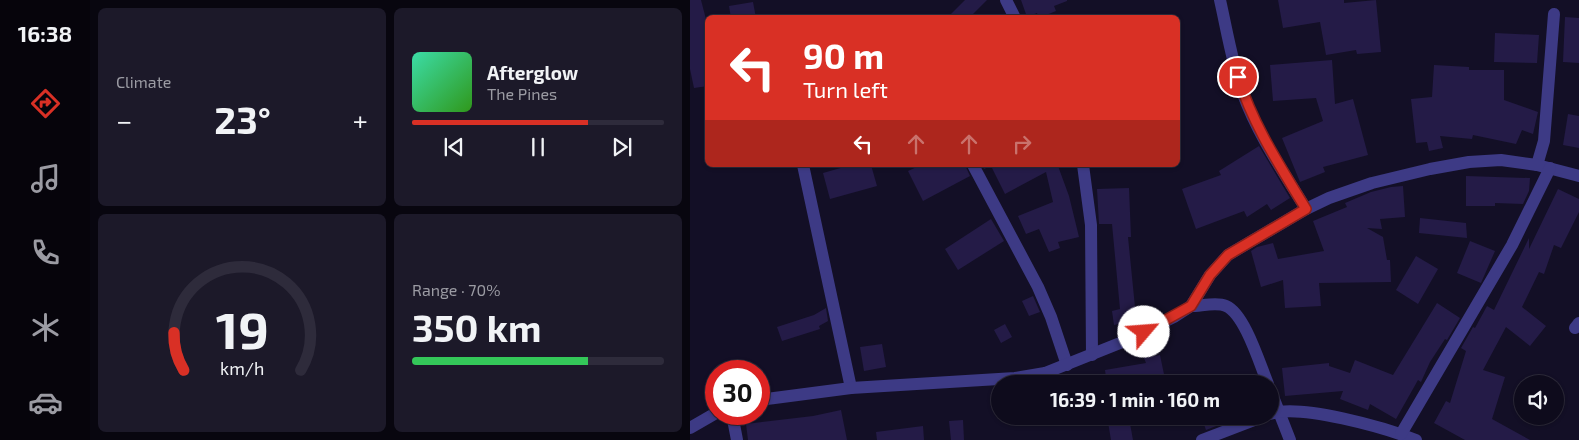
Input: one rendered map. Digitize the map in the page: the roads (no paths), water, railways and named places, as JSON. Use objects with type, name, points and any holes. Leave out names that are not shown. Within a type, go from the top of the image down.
[{"type":"street","points":[[1006,0],[1014,15]]},
{"type":"street","points":[[1220,0],[1232,59],[1243,94],[1262,136],[1306,209]]},
{"type":"street","points":[[1402,434],[1512,245],[1544,166],[1544,141],[1554,14]]},
{"type":"street","points":[[1191,306],[1210,275],[1228,255],[1306,209],[1372,183],[1469,162],[1501,160],[1544,166],[1579,176]]},
{"type":"street","points":[[803,167],[851,388]]},
{"type":"street","points":[[974,167],[1038,287],[1051,317],[1067,366]]},
{"type":"street","points":[[1083,167],[1091,225],[1092,355]]},
{"type":"street","points":[[770,399],[851,388],[1015,378],[1045,373],[1067,366],[1130,339],[1191,306],[1226,306],[1234,312],[1244,325],[1264,375]]},
{"type":"street","points":[[1279,413],[1312,414],[1342,418],[1402,434],[1416,440]]},
{"type":"street","points":[[690,428],[705,419]]},
{"type":"street","points":[[1279,421],[1290,440]]},
{"type":"street","points":[[734,425],[737,440]]},
{"type":"street","points":[[1202,440],[1241,425]]}]
